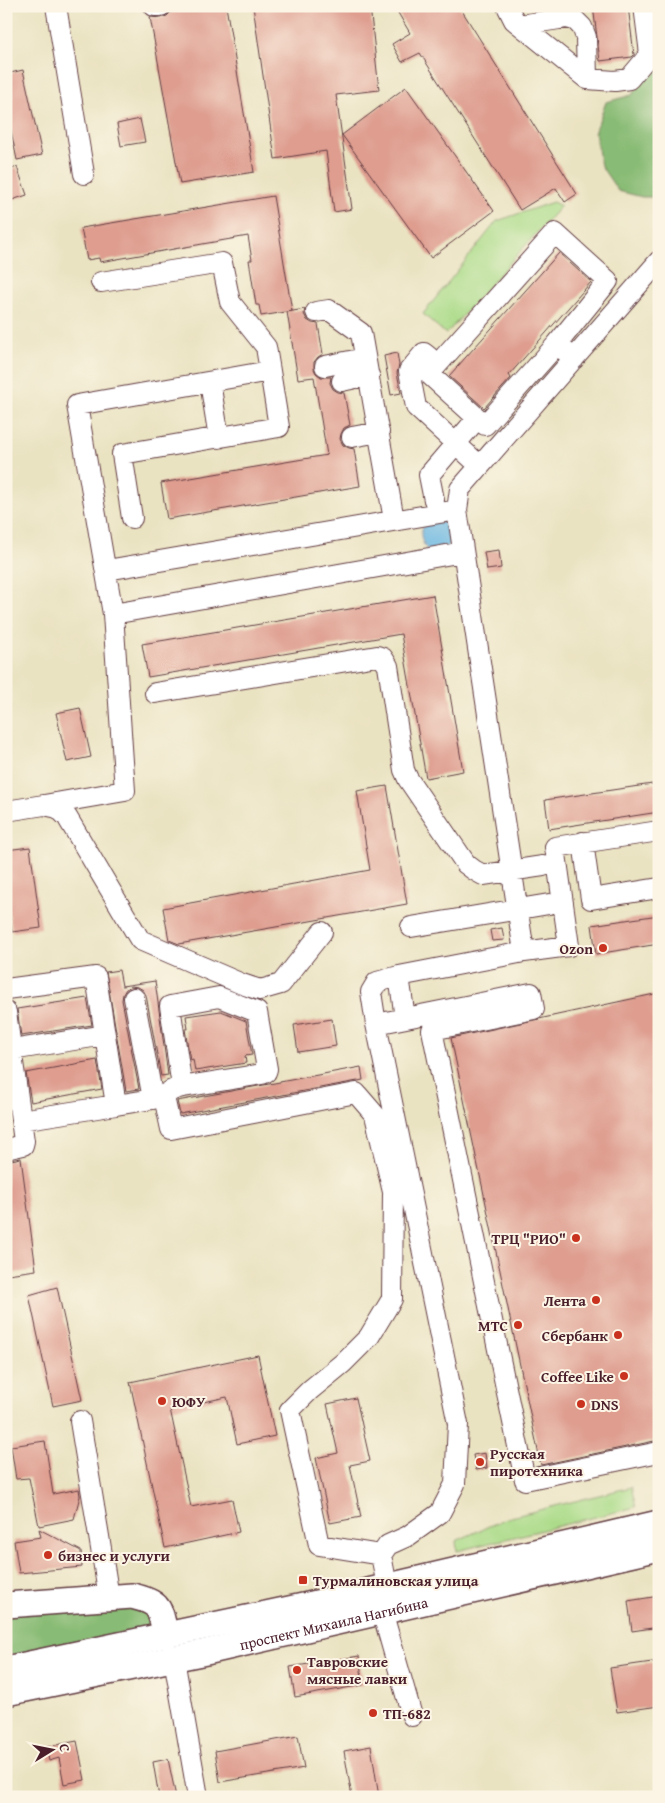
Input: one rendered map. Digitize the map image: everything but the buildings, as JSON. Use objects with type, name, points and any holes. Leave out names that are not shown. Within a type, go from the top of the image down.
[{"type":"main road","name":"проспект Михаила Нагибина","points":[[6,1669],[166,1636],[659,1524]]},
{"type":"main road","name":"проспект Михаила Нагибина","points":[[6,1693],[174,1659],[659,1548]]},
{"type":"main road","points":[[6,1605],[132,1596],[149,1600],[159,1608],[166,1636]]},
{"type":"street","points":[[56,6],[84,174]]},
{"type":"street","points":[[154,6],[161,6]]},
{"type":"street","points":[[508,6],[514,20],[587,80],[615,81],[629,79],[650,54],[644,6]]},
{"type":"street","points":[[520,25],[566,18],[575,20],[582,27],[586,37],[587,80]]},
{"type":"street","points":[[555,233],[608,281],[557,344],[485,424],[429,374],[555,233]]},
{"type":"street","points":[[524,952],[457,510],[460,489],[659,261]]},
{"type":"street","points":[[101,282],[222,263],[230,302],[266,347],[279,427],[122,454],[132,518]]},
{"type":"street","points":[[316,312],[328,310],[361,334],[394,520]]},
{"type":"street","points":[[557,344],[574,359]]},
{"type":"street","points":[[429,357],[424,353],[409,371],[416,407],[480,466]]},
{"type":"street","points":[[325,366],[367,367]]},
{"type":"street","points":[[342,381],[367,367]]},
{"type":"street","points":[[6,811],[125,791],[113,614],[77,405],[270,371]]},
{"type":"street","points":[[210,382],[219,438]]},
{"type":"street","points":[[434,500],[429,475],[475,421]]},
{"type":"street","points":[[352,437],[379,432]]},
{"type":"street","points":[[106,570],[457,510]]},
{"type":"street","points":[[113,614],[463,552]]},
{"type":"street","points":[[155,693],[377,656],[383,658],[388,666],[404,770],[408,779],[466,864],[483,874],[543,866]]},
{"type":"street","points":[[44,805],[58,808],[67,816],[140,940],[260,990],[281,984],[322,932]]},
{"type":"street","points":[[387,1586],[381,1555],[388,1545],[408,1536],[440,1513],[455,1484],[458,1424],[371,992],[377,982],[399,976],[524,952],[569,946],[555,847],[659,830]]},
{"type":"street","points":[[583,842],[591,899],[659,888]]},
{"type":"street","points":[[411,927],[548,904]]},
{"type":"street","points":[[399,976],[405,1018]]},
{"type":"street","points":[[6,989],[96,977],[116,1105]]},
{"type":"street","points":[[376,1024],[531,993],[534,1009],[432,1030],[525,1480],[659,1452]]},
{"type":"street","points":[[21,1120],[159,1098],[172,1089],[266,1072],[257,1012],[243,1011],[223,998],[216,997],[170,1006],[182,1087]]},
{"type":"street","points":[[134,998],[159,1098],[171,1129],[356,1093],[375,1114],[393,1192],[392,1299],[369,1337],[290,1410],[318,1545],[381,1555]]},
{"type":"street","points":[[6,1012],[23,1145],[6,1149]]},
{"type":"street","points":[[12,1050],[105,1035]]},
{"type":"street","points":[[80,1421],[110,1597]]},
{"type":"street","points":[[382,1611],[412,1716]]},
{"type":"street","points":[[174,1659],[198,1797]]},
{"type":"green space","points":[[659,62],[659,197],[642,197],[618,191],[601,166],[595,132],[606,102],[632,95]]},
{"type":"green space","points":[[553,202],[561,206],[446,334],[423,314],[497,221]]},
{"type":"green space","points":[[631,1487],[636,1507],[457,1551],[456,1541],[507,1518]]},
{"type":"green space","points":[[123,1602],[150,1612],[151,1622],[142,1631],[24,1655],[13,1655],[6,1650],[6,1612]]},
{"type":"water","points":[[438,520],[446,524],[451,530],[450,542],[448,547],[428,551],[422,540],[421,531],[426,524]]},
{"type":"place","name":"Ozon","points":[[603,948]]},
{"type":"place","name":"ТРЦ \"РИО\"","points":[[576,1238]]},
{"type":"place","name":"Лента","points":[[596,1300]]},
{"type":"place","name":"МТС","points":[[518,1325]]},
{"type":"place","name":"Сбербанк","points":[[618,1335]]},
{"type":"place","name":"Coffee Like","points":[[624,1376]]},
{"type":"place","name":"ЮФУ","points":[[162,1401]]},
{"type":"place","name":"DNS","points":[[581,1404]]},
{"type":"place","name":"Русская пиротехника","points":[[480,1462]]},
{"type":"place","name":"бизнес и услуги","points":[[48,1555]]},
{"type":"place","name":"Турмалиновская улица","points":[[303,1580]]},
{"type":"place","name":"Тавровские мясные лавки","points":[[297,1670]]},
{"type":"place","name":"ТП-682","points":[[373,1713]]}]
